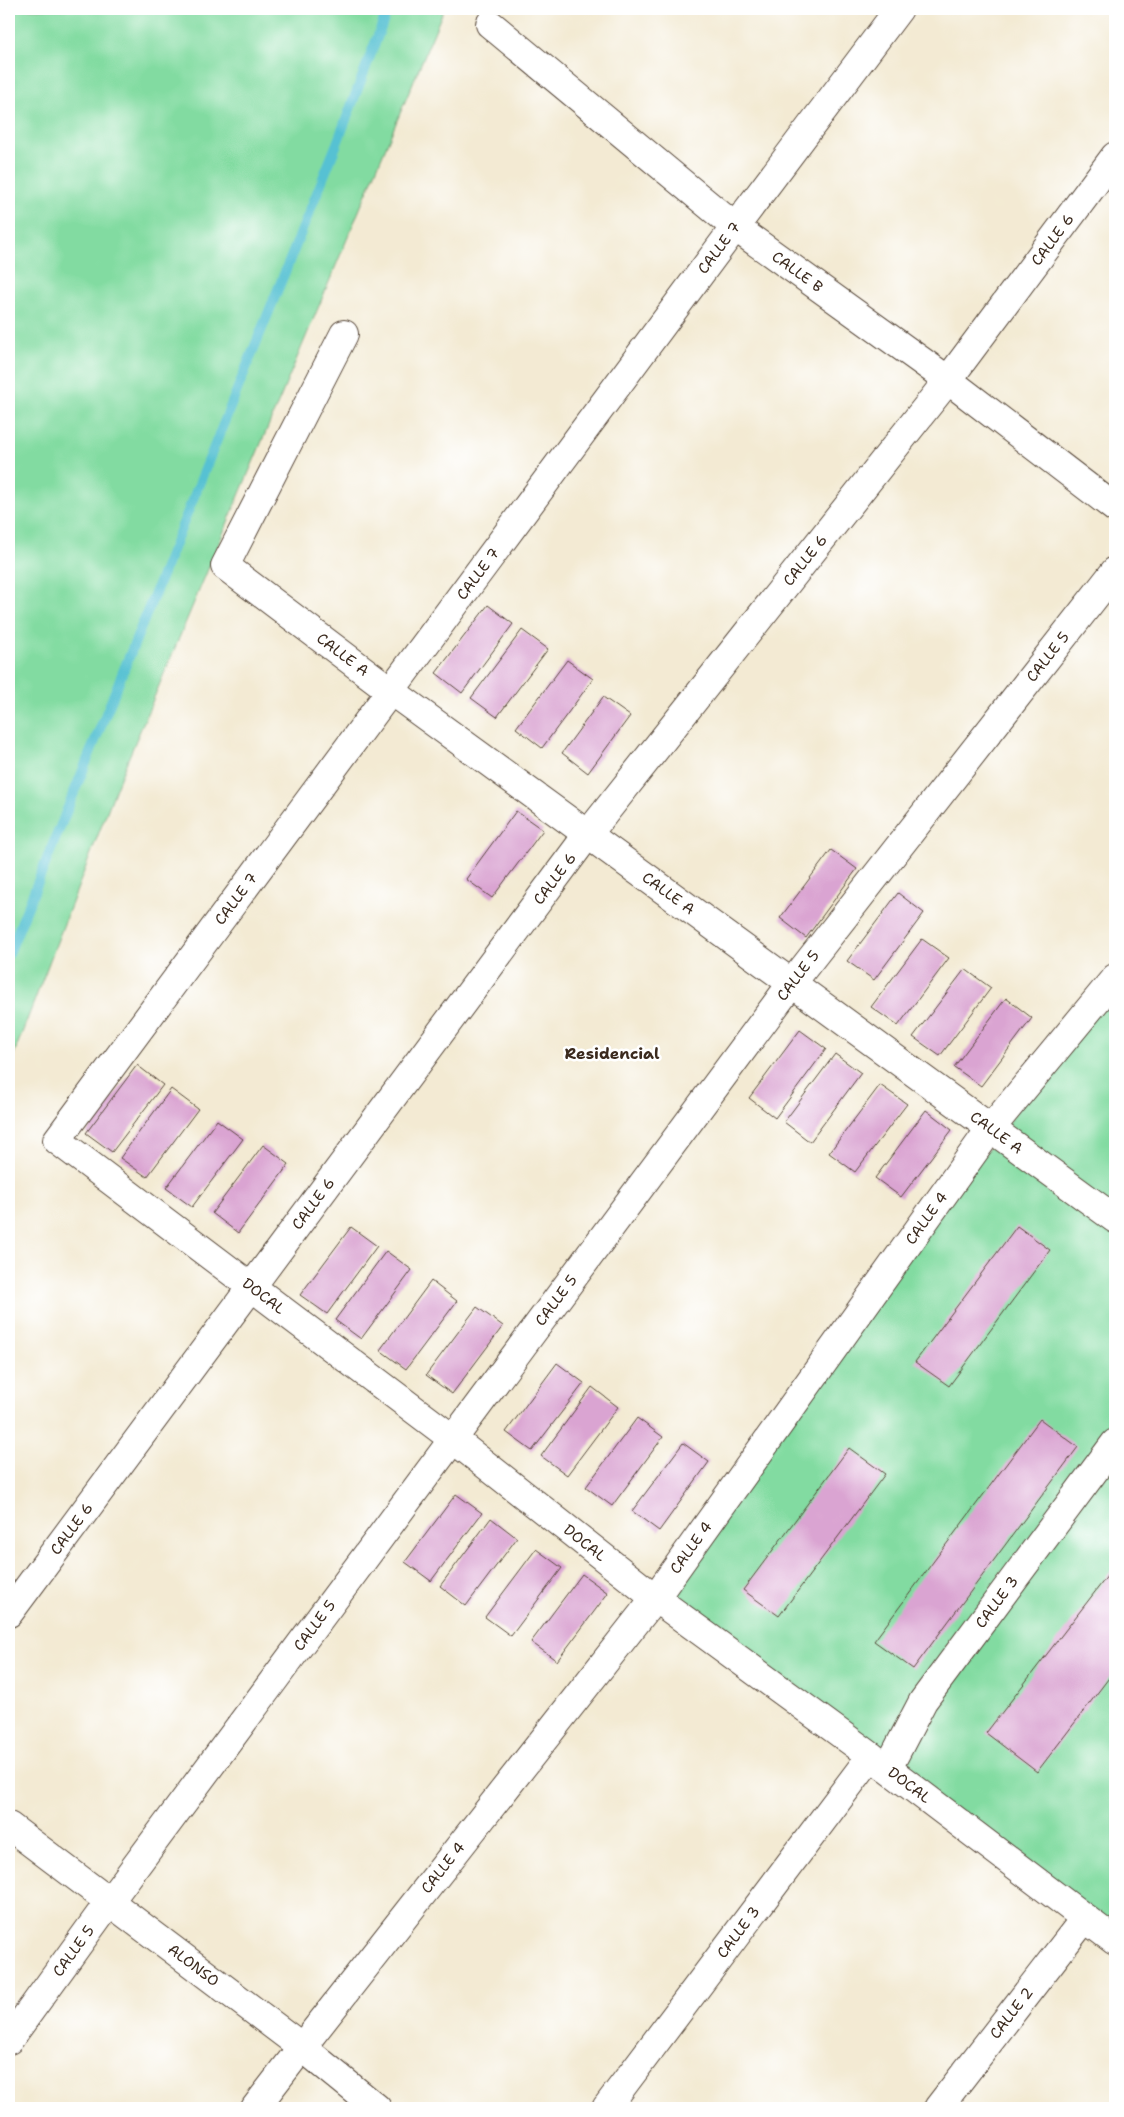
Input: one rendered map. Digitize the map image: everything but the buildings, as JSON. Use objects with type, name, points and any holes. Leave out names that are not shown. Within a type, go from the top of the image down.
[{"type":"street","name":"CALLE 7","points":[[58,1140],[735,227],[899,9]]},
{"type":"street","name":"CALLE B","points":[[490,24],[735,227],[948,380],[1115,508]]},
{"type":"street","name":"CALLE 6","points":[[9,1613],[588,834],[948,380],[1115,156]]},
{"type":"street","name":"CALLE A","points":[[344,334],[225,566],[391,691],[1115,1219]]},
{"type":"street","name":"CALLE 5","points":[[9,2040],[109,1902],[792,983],[1115,571]]},
{"type":"street","name":"CALLE 4","points":[[255,2108],[655,1598],[991,1128],[1115,978]]},
{"type":"street","name":"DOCAL","points":[[58,1140],[453,1439],[655,1598],[879,1762],[1115,1941]]},
{"type":"street","name":"CALLE 3","points":[[606,2108],[879,1762],[1115,1442]]},
{"type":"street","name":"ALONSO","points":[[9,1826],[302,2046],[377,2108]]},
{"type":"street","name":"CALLE 2","points":[[938,2108],[1085,1918]]},
{"type":"green space","points":[[9,9],[444,9],[118,783],[9,1067]]},
{"type":"green space","points":[[1115,978],[1115,1941],[655,1598]]},
{"type":"waterway","points":[[9,953],[336,146],[388,9]]},
{"type":"district","name":"Residencial","points":[[612,1053]]}]
